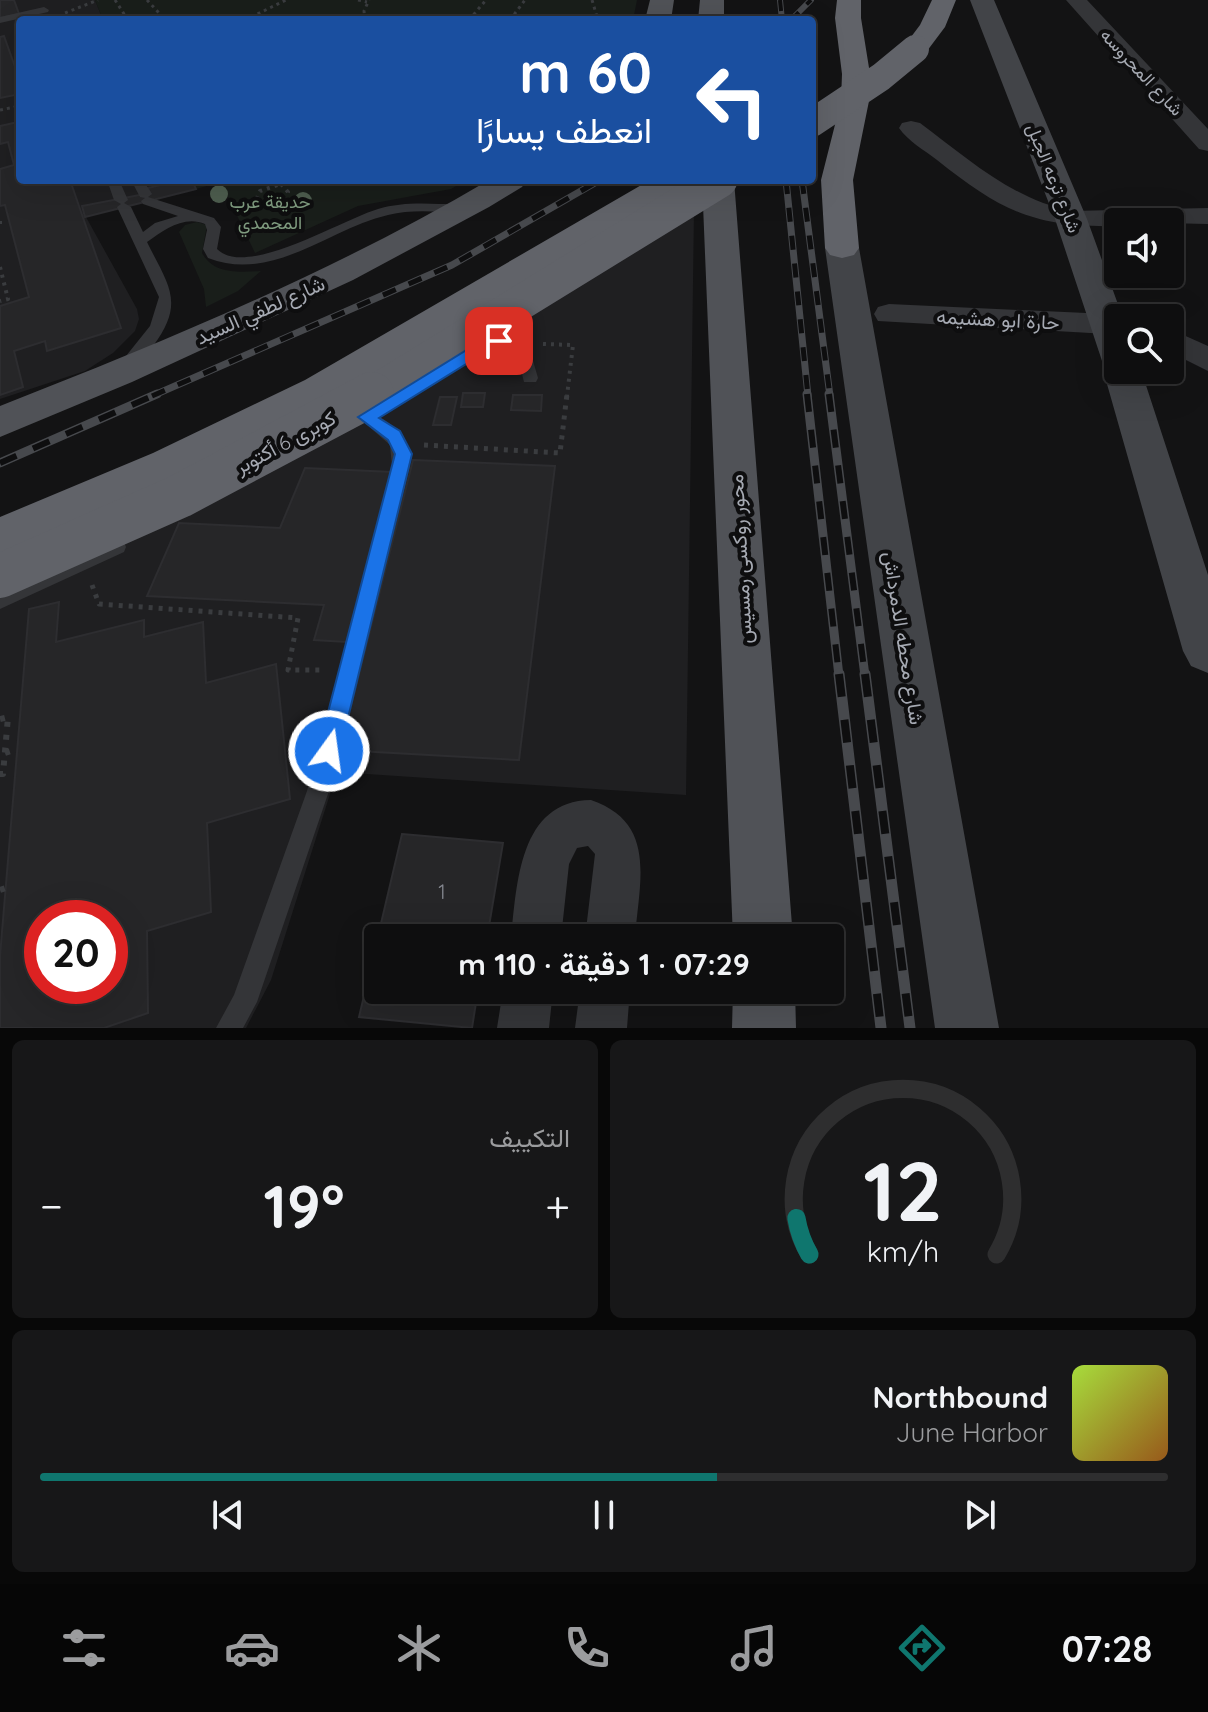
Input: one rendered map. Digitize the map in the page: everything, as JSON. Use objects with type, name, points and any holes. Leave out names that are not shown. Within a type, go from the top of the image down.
[{"type":"highway","points":[[842,248],[837,180],[855,101],[856,74],[848,18],[849,0]]},
{"type":"highway","points":[[816,120],[881,77],[915,49],[932,27],[944,0]]},
{"type":"highway","points":[[816,92],[873,53],[897,30]]},
{"type":"highway","name":"كوبرى 6 أكتوبر","points":[[0,536],[120,486],[280,410],[391,348],[665,184]]},
{"type":"highway","name":"كوبرى 6 أكتوبر","points":[[0,576],[134,518],[328,420],[712,184]]},
{"type":"main road","name":"شارع ترعه الجبل","points":[[982,0],[1108,304]]},
{"type":"main road","name":"شارع لطفي السيد","points":[[0,422],[119,374],[332,277],[464,209],[505,184]]},
{"type":"main road","name":"محور روكسى رمسيس","points":[[719,184],[762,924]]},
{"type":"main road","name":"شارع محطه الدمرداش","points":[[842,248],[967,1028]]},
{"type":"main road","points":[[1126,384],[1208,651]]},
{"type":"main road","points":[[764,1004],[764,1028]]},
{"type":"street","name":"شارع المحروسه","points":[[1076,0],[1208,144]]},
{"type":"street","points":[[911,128],[1003,197],[1034,211],[1071,219],[1208,216]]},
{"type":"street","name":"حارة ابو هشيمه","points":[[889,314],[1104,315]]},
{"type":"street","points":[[1184,347],[1208,360]]},
{"type":"street","points":[[538,924],[548,849],[560,831],[581,823],[601,828],[616,844],[618,854],[611,924]]},
{"type":"street","points":[[523,1028],[526,1004]]},
{"type":"street","points":[[601,1028],[604,1004]]},
{"type":"lane","points":[[115,184],[166,297],[165,310],[154,335],[119,374]]},
{"type":"lane","points":[[139,184],[146,198],[165,211],[200,216],[214,225],[210,242],[213,255],[238,263],[268,257],[382,212],[407,207],[464,209]]},
{"type":"lane","points":[[140,241],[173,221],[200,216]]},
{"type":"lane","points":[[155,527],[366,417],[490,343],[514,343],[524,351],[530,378]]},
{"type":"lane","points":[[229,1028],[244,1002],[305,833],[401,466],[403,454],[400,444],[387,430],[366,417]]},
{"type":"lane","points":[[0,601],[127,542]]},
{"type":"path","points":[[43,13],[98,0]]},
{"type":"path","points":[[147,0],[159,13],[156,16]]},
{"type":"path","points":[[253,16],[286,0]]},
{"type":"path","points":[[358,0],[368,1]]},
{"type":"path","points":[[472,16],[486,0]]},
{"type":"path","points":[[278,184],[260,191],[257,198],[260,203],[270,205],[283,200],[288,189],[284,184]]},
{"type":"path","points":[[0,221],[0,228]]},
{"type":"path","points":[[0,267],[8,299],[0,301]]},
{"type":"path","points":[[400,444],[560,453],[573,345],[514,343]]},
{"type":"path","points":[[84,564],[99,604],[298,618],[288,670],[350,670]]},
{"type":"path","points":[[0,719],[8,717],[3,774],[0,774]]},
{"type":"path","points":[[5,753],[17,749]]},
{"type":"shaded area","points":[[0,0],[95,0],[101,16],[16,16],[16,184],[194,184],[196,189],[86,217],[137,309],[139,319],[135,331],[113,353],[85,371],[0,399]]},
{"type":"shaded area","points":[[694,210],[686,795],[337,772],[271,980],[246,1028],[0,1028],[0,592]]},
{"type":"green space","points":[[95,0],[637,0],[634,16],[101,16]]},
{"type":"green space","name":"حديقة عرب المحمدي","points":[[194,184],[214,184],[196,189]]},
{"type":"green space","name":"حديقة عرب المحمدي","points":[[222,184],[459,184],[451,189],[358,206],[255,253]]},
{"type":"green space","points":[[197,222],[207,225],[202,253],[213,265],[228,271],[261,271],[238,291],[206,307],[204,289],[179,232],[185,225]]},
{"type":"building","points":[[0,0],[14,0],[19,14],[0,18]]},
{"type":"building","points":[[4,36],[16,70],[16,95],[0,98],[0,37]]},
{"type":"building","points":[[16,122],[16,184],[71,184],[121,328],[47,351],[45,341],[14,351],[23,387],[0,395],[0,306],[29,297],[5,205],[0,206],[0,169],[14,165],[8,142],[0,144],[0,126]]},
{"type":"building","points":[[165,184],[194,184],[196,189],[85,217],[82,206],[150,193],[148,188]]},
{"type":"building","points":[[463,393],[485,393],[483,407],[461,407]]},
{"type":"building","points":[[513,395],[542,395],[541,411],[511,410]]},
{"type":"building","points":[[440,397],[457,397],[451,425],[433,425]]},
{"type":"building","points":[[413,460],[555,466],[519,760],[340,750]]},
{"type":"building","points":[[305,468],[392,472],[347,642],[314,640],[324,605],[147,596],[179,523],[280,528]]},
{"type":"building","points":[[59,602],[56,642],[144,620],[144,637],[203,622],[206,683],[276,664],[290,799],[207,823],[211,912],[147,931],[148,1013],[104,1028],[0,1028],[0,956],[29,609]]},
{"type":"building","points":[[402,834],[503,843],[489,924],[381,924]]},
{"type":"building","points":[[364,996],[364,1004],[476,1004],[472,1028],[359,1017]]},
{"type":"railway","points":[[780,0],[782,16]]},
{"type":"railway","points":[[795,16],[811,0]]},
{"type":"railway","points":[[152,396],[452,265],[593,184]]},
{"type":"railway","points":[[786,184],[808,396]]},
{"type":"railway","points":[[803,184],[830,396]]},
{"type":"railway","points":[[0,463],[157,394]]},
{"type":"railway","points":[[807,394],[839,676]]},
{"type":"railway","points":[[829,394],[865,676]]},
{"type":"railway","points":[[839,674],[881,1028]]},
{"type":"railway","points":[[865,674],[910,1028]]},
{"type":"route","points":[[329,751],[403,454],[394,436],[366,417],[490,343],[499,341]]}]
